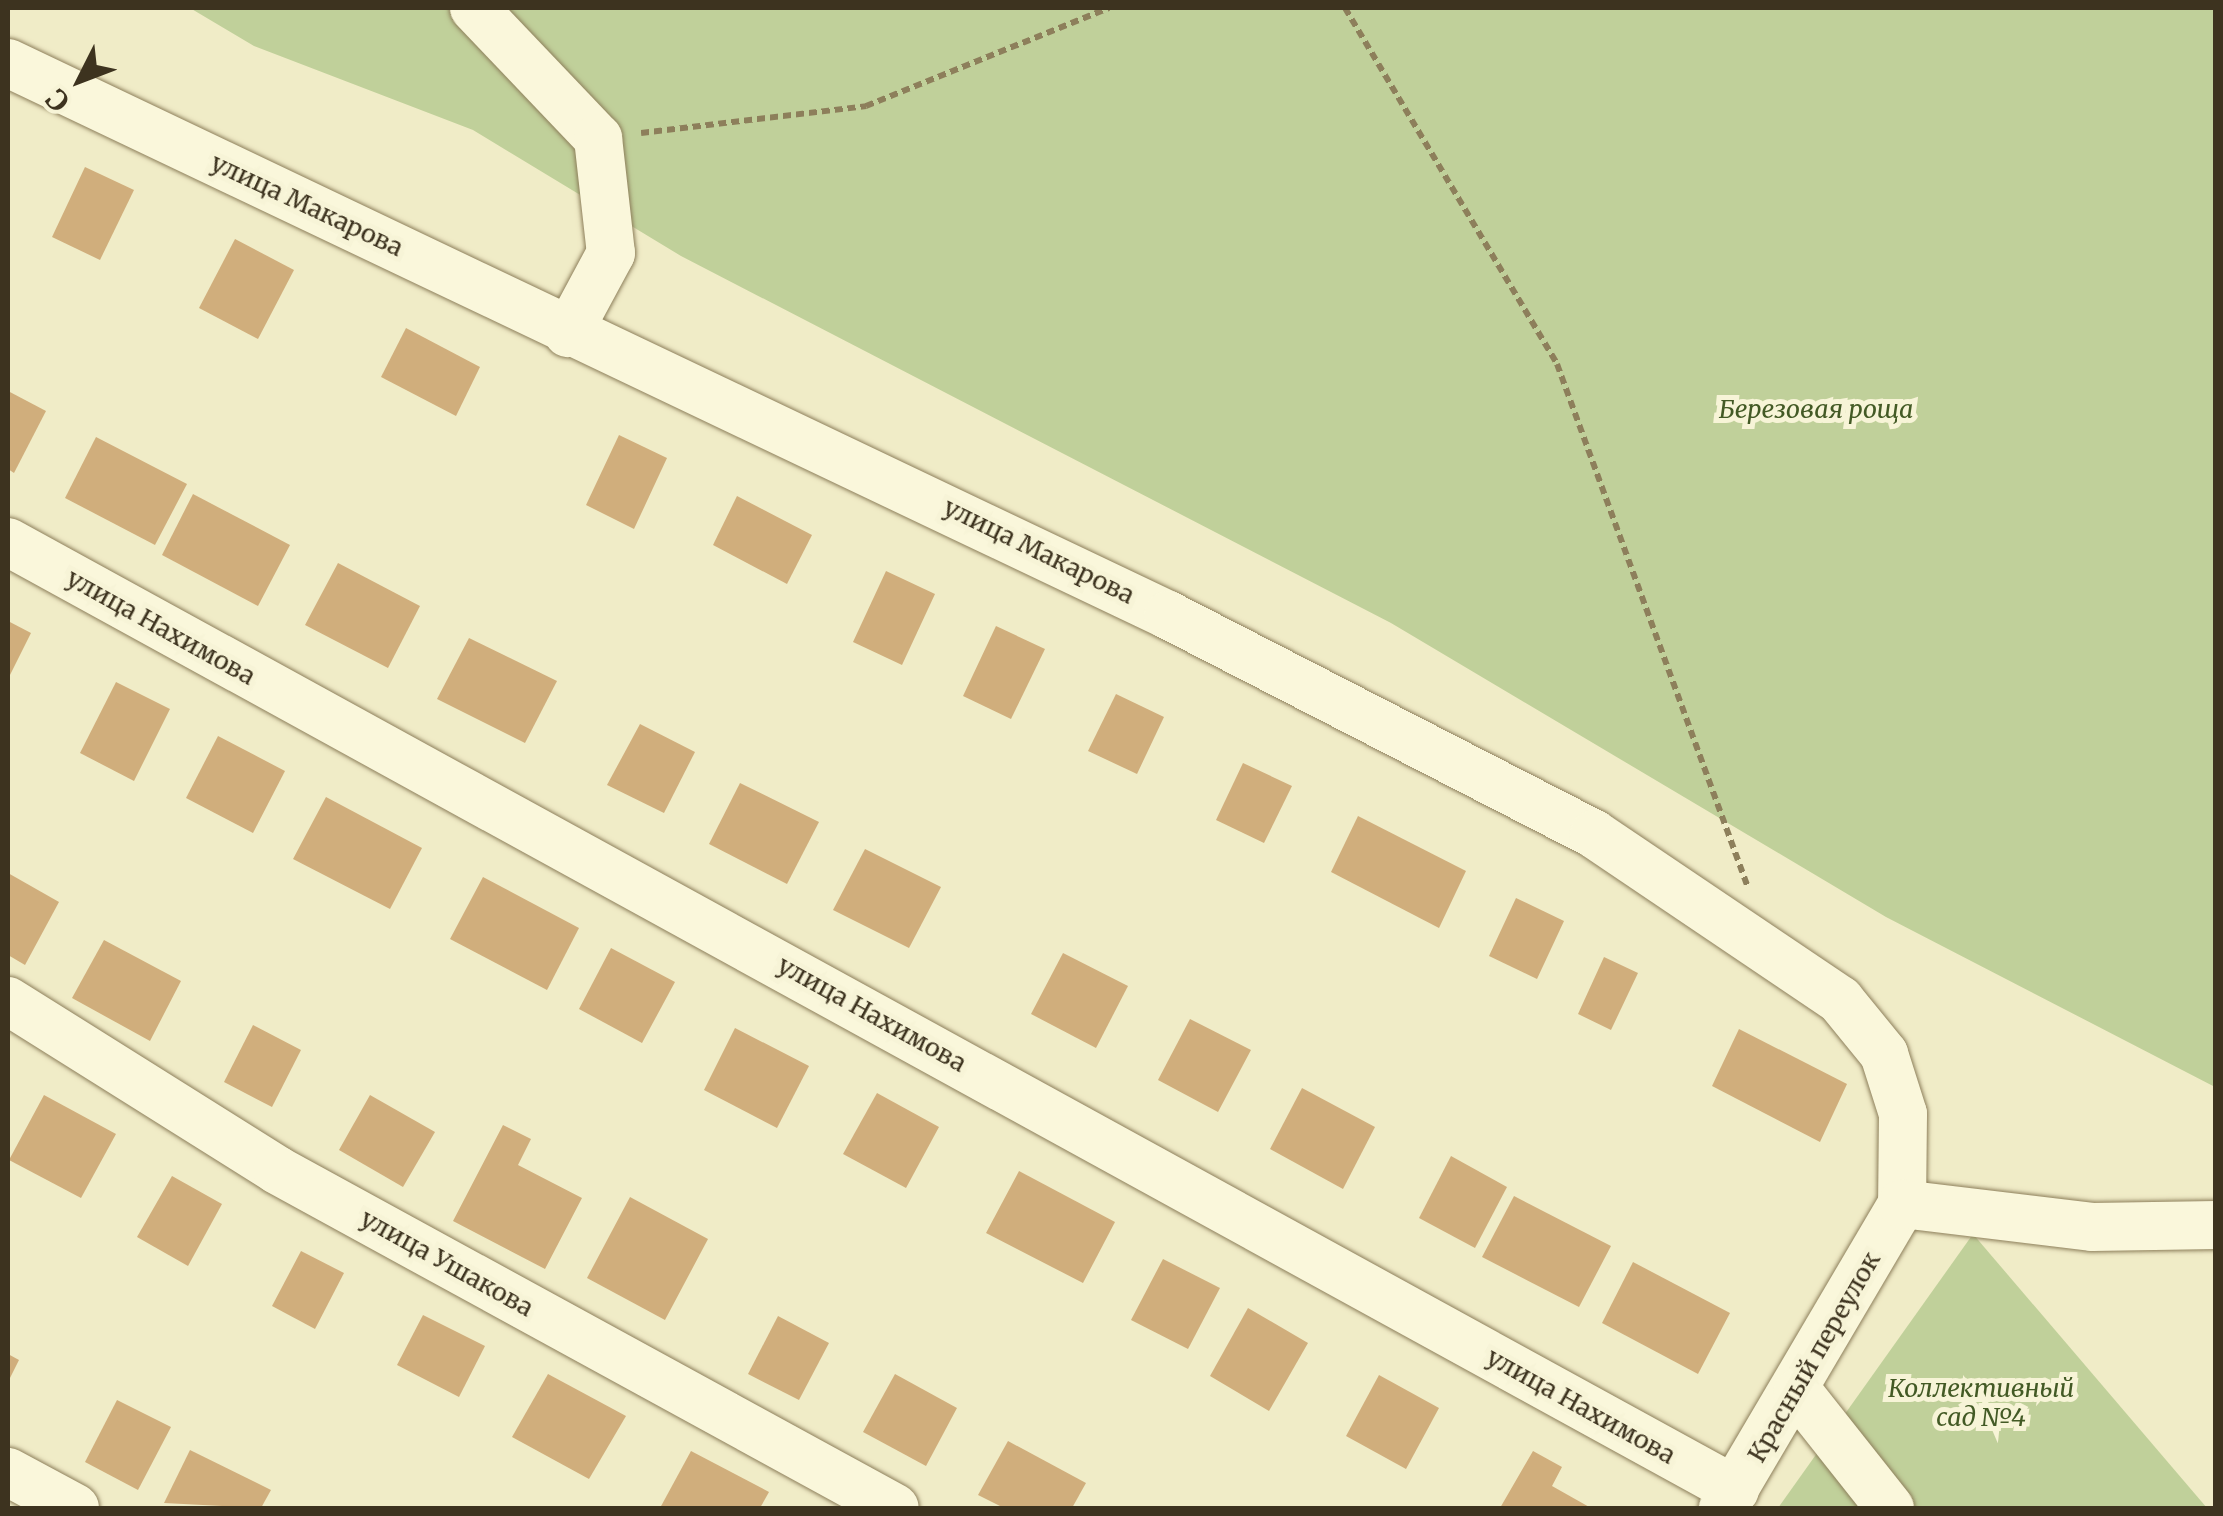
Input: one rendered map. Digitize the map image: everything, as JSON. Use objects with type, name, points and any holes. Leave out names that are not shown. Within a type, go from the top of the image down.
[{"type":"street","points":[[474,8],[598,138],[611,253],[568,333]]},
{"type":"street","name":"улица Макарова","points":[[8,62],[568,333],[1168,615],[1594,834],[1765,944],[1840,1000],[1884,1054],[1903,1114],[1902,1204]]},
{"type":"street","name":"улица Нахимова","points":[[8,542],[1729,1499]]},
{"type":"street","name":"улица Ушакова","points":[[8,1001],[276,1170],[896,1508]]},
{"type":"street","points":[[1902,1204],[2092,1227],[2216,1226]]},
{"type":"street","name":"Красный переулок","points":[[1729,1499],[1798,1392],[1902,1204]]},
{"type":"street","points":[[1798,1392],[1890,1508]]},
{"type":"street","points":[[8,1472],[75,1508]]},
{"type":"path","points":[[598,138],[866,106],[1109,8]]},
{"type":"path","points":[[1345,8],[1557,364],[1700,736],[1765,944]]},
{"type":"green space","name":"Березовая роща","points":[[190,8],[2215,8],[2215,1087],[1886,917],[1391,623],[681,256],[473,130],[254,46]]},
{"type":"green space","name":"Коллективный сад №4","points":[[1973,1234],[2207,1508],[1778,1508]]},
{"type":"building","points":[[85,167],[134,190],[100,260],[52,237]]},
{"type":"building","points":[[235,239],[294,270],[258,339],[199,308]]},
{"type":"building","points":[[406,328],[480,367],[456,416],[381,377]]},
{"type":"building","points":[[8,391],[46,411],[14,473],[8,469]]},
{"type":"building","points":[[619,435],[667,458],[634,529],[586,505]]},
{"type":"building","points":[[96,437],[187,484],[155,545],[65,498]]},
{"type":"building","points":[[193,494],[290,545],[258,606],[162,555]]},
{"type":"building","points":[[737,496],[812,535],[787,584],[713,545]]},
{"type":"building","points":[[338,563],[420,606],[388,668],[305,625]]},
{"type":"building","points":[[886,571],[935,594],[902,665],[853,642]]},
{"type":"building","points":[[8,621],[31,633],[8,679]]},
{"type":"building","points":[[996,626],[1045,649],[1011,719],[963,696]]},
{"type":"building","points":[[469,638],[557,681],[525,743],[437,699]]},
{"type":"building","points":[[116,682],[170,709],[134,781],[80,753]]},
{"type":"building","points":[[1116,694],[1164,717],[1137,774],[1088,751]]},
{"type":"building","points":[[640,724],[695,752],[664,813],[607,785]]},
{"type":"building","points":[[218,736],[285,771],[253,833],[186,798]]},
{"type":"building","points":[[1243,763],[1292,786],[1264,843],[1216,820]]},
{"type":"building","points":[[740,783],[819,822],[787,884],[709,844]]},
{"type":"building","points":[[326,797],[422,848],[390,909],[293,859]]},
{"type":"building","points":[[1358,816],[1466,871],[1439,928],[1331,872]]},
{"type":"building","points":[[865,849],[941,887],[909,948],[833,910]]},
{"type":"building","points":[[8,873],[59,902],[25,965],[8,955]]},
{"type":"building","points":[[483,877],[579,928],[547,990],[450,939]]},
{"type":"building","points":[[1516,898],[1564,921],[1537,979],[1489,956]]},
{"type":"building","points":[[104,940],[181,981],[150,1041],[72,998]]},
{"type":"building","points":[[611,948],[675,982],[642,1043],[579,1009]]},
{"type":"building","points":[[1063,953],[1128,986],[1096,1048],[1031,1014]]},
{"type":"building","points":[[1604,957],[1638,973],[1611,1030],[1578,1014]]},
{"type":"building","points":[[1190,1019],[1251,1050],[1218,1112],[1158,1080]]},
{"type":"building","points":[[253,1025],[301,1050],[272,1107],[224,1082]]},
{"type":"building","points":[[735,1028],[809,1066],[777,1128],[704,1090]]},
{"type":"building","points":[[1739,1029],[1847,1084],[1820,1142],[1712,1086]]},
{"type":"building","points":[[1302,1088],[1375,1127],[1343,1189],[1270,1149]]},
{"type":"building","points":[[877,1093],[939,1127],[906,1188],[843,1154]]},
{"type":"building","points":[[44,1095],[116,1134],[81,1198],[9,1160]]},
{"type":"building","points":[[370,1095],[435,1132],[403,1187],[339,1150]]},
{"type":"building","points":[[503,1125],[531,1139],[518,1165],[582,1198],[545,1269],[453,1221]]},
{"type":"building","points":[[1451,1156],[1507,1187],[1475,1248],[1419,1218]]},
{"type":"building","points":[[1019,1171],[1115,1222],[1083,1283],[986,1233]]},
{"type":"building","points":[[172,1176],[222,1204],[188,1266],[137,1237]]},
{"type":"building","points":[[1514,1196],[1611,1246],[1579,1307],[1482,1257]]},
{"type":"building","points":[[630,1197],[708,1239],[665,1320],[587,1278]]},
{"type":"building","points":[[301,1251],[344,1273],[315,1329],[272,1306]]},
{"type":"building","points":[[1163,1259],[1220,1288],[1188,1349],[1131,1320]]},
{"type":"building","points":[[1633,1262],[1730,1313],[1698,1374],[1602,1323]]},
{"type":"building","points":[[1248,1308],[1308,1343],[1269,1411],[1210,1376]]},
{"type":"building","points":[[423,1315],[485,1346],[459,1397],[397,1365]]},
{"type":"building","points":[[778,1316],[829,1343],[799,1400],[748,1374]]},
{"type":"building","points":[[8,1354],[19,1360],[8,1382]]},
{"type":"building","points":[[548,1374],[626,1416],[589,1479],[512,1437]]},
{"type":"building","points":[[895,1374],[957,1408],[926,1466],[863,1432]]},
{"type":"building","points":[[1379,1375],[1439,1408],[1406,1469],[1346,1436]]},
{"type":"building","points":[[117,1400],[171,1427],[138,1490],[85,1462]]},
{"type":"building","points":[[1008,1441],[1086,1483],[1072,1508],[1004,1508],[978,1495]]},
{"type":"building","points":[[190,1450],[271,1490],[261,1508],[164,1503]]},
{"type":"building","points":[[691,1451],[769,1492],[760,1508],[660,1508]]},
{"type":"building","points":[[1533,1451],[1562,1467],[1552,1486],[1591,1508],[1500,1508]]}]
